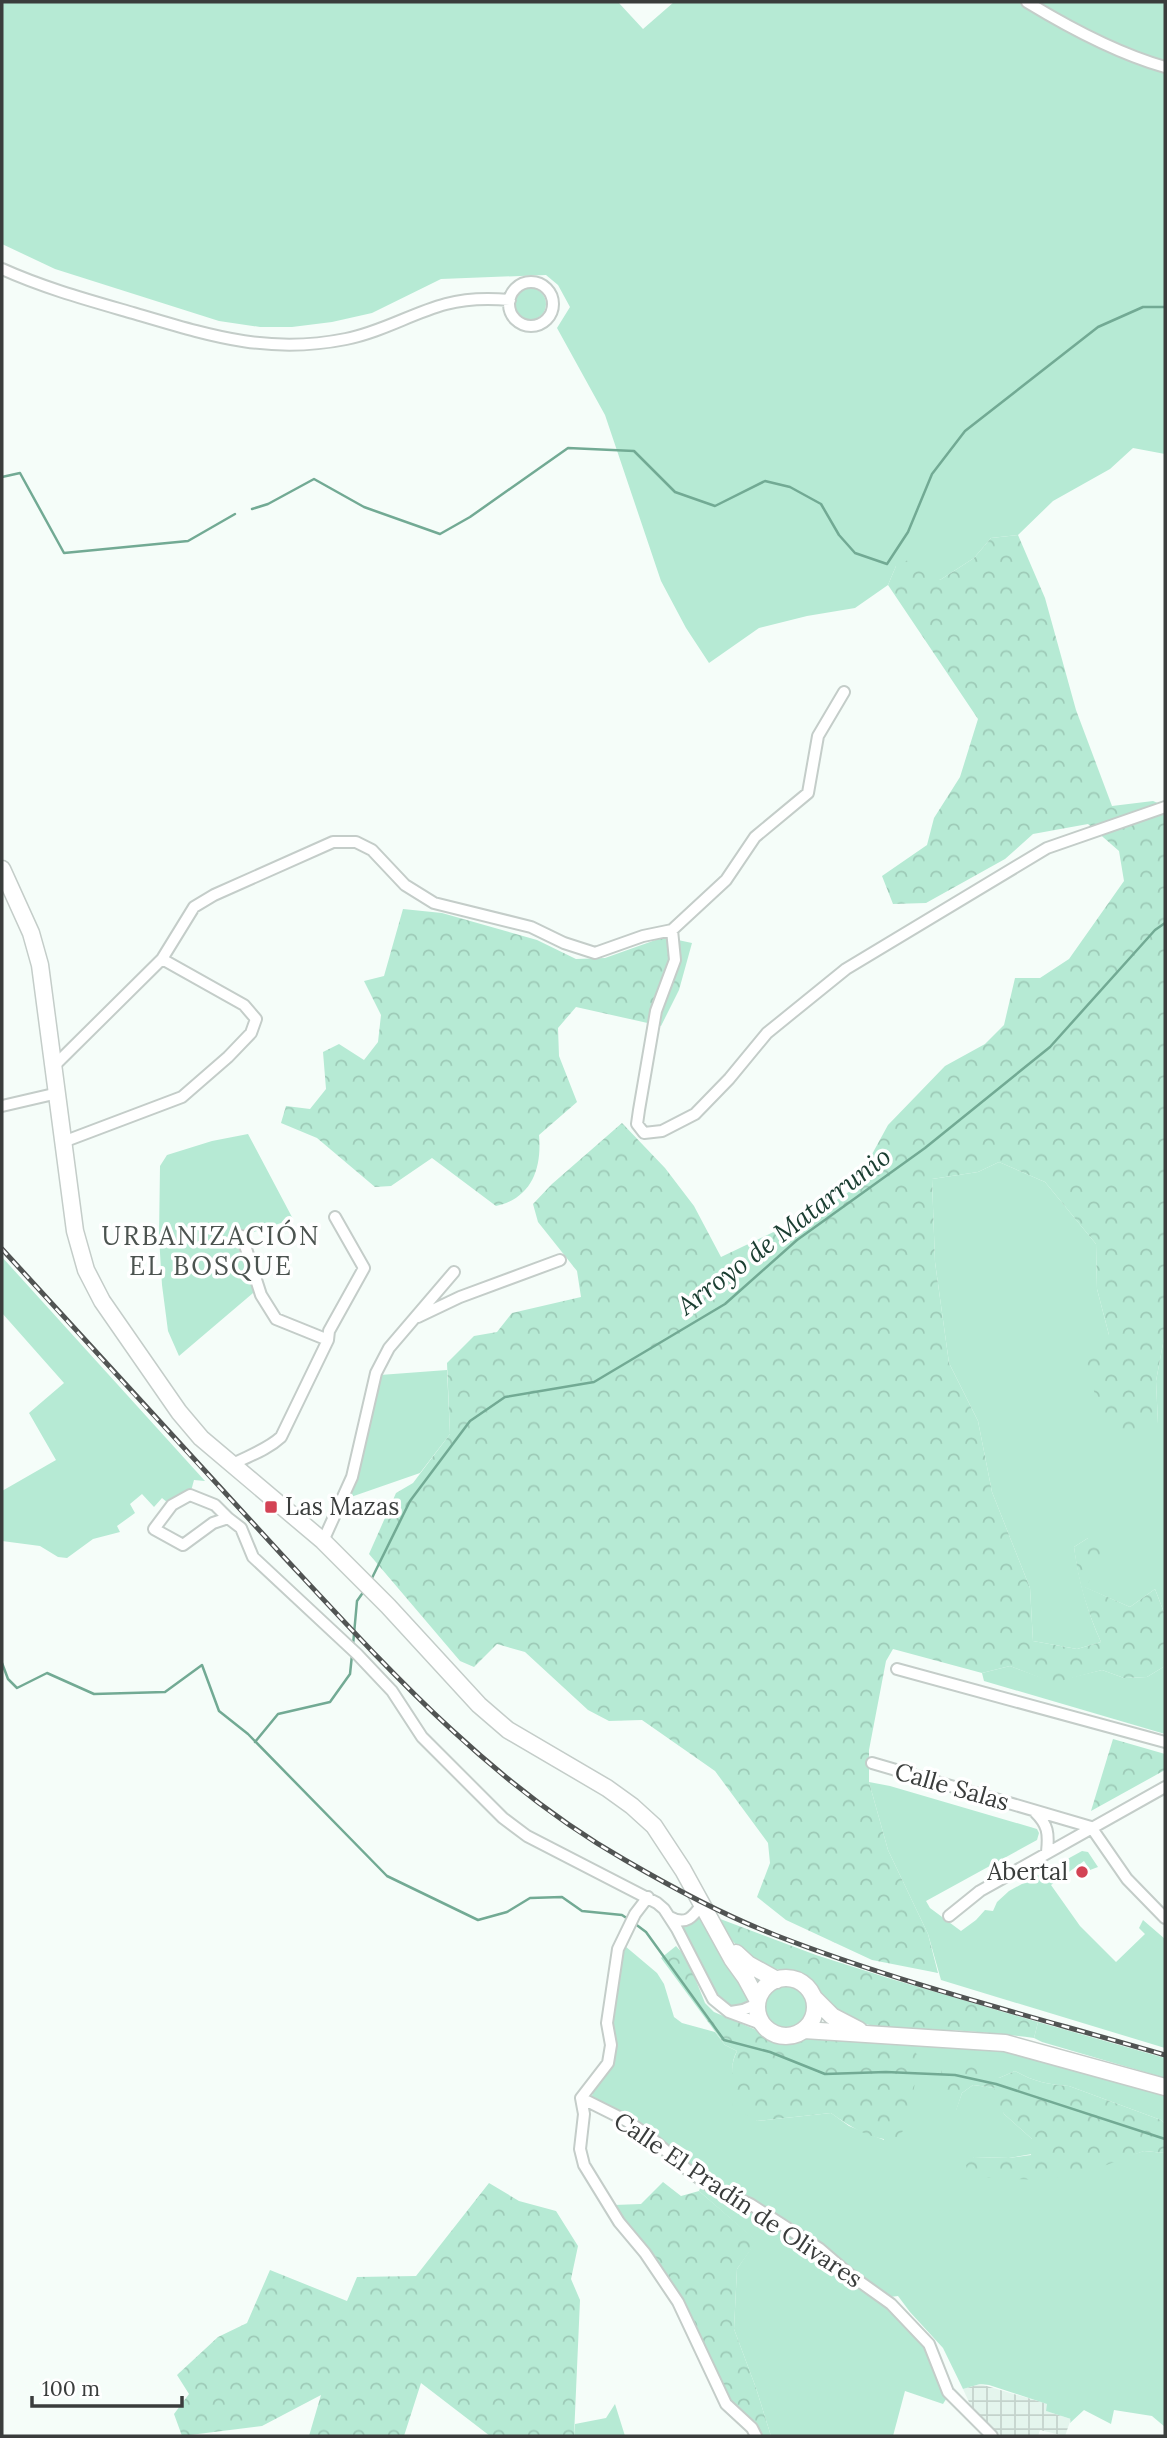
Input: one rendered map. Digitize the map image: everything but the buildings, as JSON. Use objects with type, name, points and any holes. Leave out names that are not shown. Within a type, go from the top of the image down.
[{"type":"street","points":[[1027,2],[1057,20],[1122,51],[1165,67]]},
{"type":"street","points":[[2,269],[69,294],[217,337],[268,345],[308,345],[351,338],[389,327],[446,304],[485,298],[510,300]]},
{"type":"street","points":[[537,283],[551,295],[552,308],[541,324],[530,326],[516,320],[512,314],[510,300],[516,288],[522,284],[537,283]]},
{"type":"street","points":[[54,1066],[162,959],[194,908],[214,895],[333,842],[356,842],[372,850],[405,885],[434,903],[531,927],[564,943],[595,953],[643,936],[672,930],[726,880],[755,837],[808,793],[818,736],[844,692]]},
{"type":"street","points":[[672,930],[675,960],[656,1011],[637,1124],[644,1133],[662,1131],[695,1114],[729,1079],[767,1033],[846,969],[1047,848],[1165,807]]},
{"type":"street","points":[[2,869],[31,933],[40,965],[75,1231],[91,1280],[102,1301],[179,1412],[201,1438],[323,1541],[368,1585],[479,1705],[508,1730],[607,1788],[654,1826],[757,2001],[764,2025]]},
{"type":"street","points":[[63,1142],[182,1097],[228,1057],[251,1032],[256,1019],[244,1005],[162,959]]},
{"type":"street","points":[[2,1106],[58,1093]]},
{"type":"street","points":[[231,1465],[269,1447],[281,1437],[328,1340],[328,1331],[364,1268],[335,1217]]},
{"type":"street","points":[[242,1236],[261,1294],[276,1319],[328,1340]]},
{"type":"street","points":[[412,1320],[460,1297],[560,1259]]},
{"type":"street","points":[[323,1541],[352,1477],[376,1373],[389,1348],[454,1272]]},
{"type":"street","points":[[228,1518],[213,1522],[183,1545],[154,1529],[172,1505],[190,1495],[215,1505],[241,1528],[253,1557],[357,1654],[392,1691],[422,1737],[503,1818],[527,1836],[648,1897],[664,1909],[713,1999],[729,2012],[764,2025],[779,2035],[797,2035],[804,2030],[812,2021],[816,2007],[808,1987],[790,1978],[769,1984],[757,2001],[743,2010],[729,2012]]},
{"type":"street","points":[[897,1669],[1165,1742]]},
{"type":"street","name":"Calle Salas","points":[[872,1763],[1091,1827]]},
{"type":"street","points":[[949,1916],[980,1891],[1165,1787]]},
{"type":"street","name":"Calle Salas","points":[[1032,1810],[1044,1822],[1049,1832],[1047,1852]]},
{"type":"street","points":[[1091,1827],[1127,1879],[1165,1918]]},
{"type":"street","points":[[648,1897],[635,1913],[618,1949],[607,2023],[611,2045],[608,2063],[581,2098],[584,2113],[580,2150],[583,2165],[619,2222],[645,2253],[678,2302],[726,2404],[752,2428],[755,2436]]},
{"type":"street","points":[[670,1917],[682,1922],[688,1920],[702,1904]]},
{"type":"street","points":[[723,1942],[748,1964],[778,1980]]},
{"type":"street","points":[[814,1998],[832,2016],[874,2035]]},
{"type":"street","points":[[804,2030],[1005,2043],[1165,2087]]},
{"type":"street","name":"Calle El Pradín de Olivares","points":[[581,2098],[627,2121],[649,2136],[713,2188],[750,2204],[820,2249],[891,2304],[929,2344],[948,2392],[992,2436]]},
{"type":"shaded area","points":[[980,2384],[1048,2404],[1046,2411],[1071,2419],[1065,2436],[1040,2430],[1038,2436],[1002,2436],[973,2411],[963,2389]]},
{"type":"green space","points":[[2,2],[618,2],[643,29],[674,2],[1165,2],[1165,454],[1133,448],[1110,469],[1053,501],[1018,535],[991,538],[974,558],[940,580],[896,566],[888,585],[855,608],[759,628],[709,663],[686,628],[661,581],[605,415],[557,328],[570,307],[558,285],[546,275],[441,279],[372,313],[292,327],[260,327],[219,321],[55,269],[2,244]]},
{"type":"green space","points":[[530,288],[541,293],[546,304],[541,315],[530,320],[519,315],[514,304],[519,293]]},
{"type":"green space","points":[[1018,535],[1045,598],[1076,710],[1112,806],[1153,801],[1165,806],[1165,1333],[1156,1381],[1158,1424],[1122,1441],[1100,1415],[1087,1363],[1109,1335],[1097,1289],[1096,1244],[1045,1182],[999,1162],[978,1172],[932,1179],[935,1262],[949,1363],[978,1421],[992,1492],[1030,1588],[1033,1641],[1077,1649],[1101,1642],[1084,1596],[1074,1547],[1088,1538],[1110,1552],[1085,1587],[1130,1607],[1155,1589],[1165,1615],[1165,1666],[1147,1677],[1124,1678],[1102,1670],[1053,1683],[1010,1666],[982,1673],[893,1649],[886,1661],[869,1750],[869,1782],[888,1850],[928,1934],[938,1973],[872,1960],[786,1920],[757,1897],[770,1863],[768,1843],[715,1771],[642,1720],[609,1721],[588,1710],[525,1652],[497,1644],[474,1667],[460,1661],[369,1554],[396,1493],[413,1483],[450,1434],[447,1363],[474,1336],[497,1332],[512,1313],[581,1297],[577,1271],[538,1222],[533,1204],[552,1184],[622,1123],[665,1168],[694,1206],[721,1257],[828,1206],[853,1189],[888,1125],[945,1066],[985,1044],[1004,1025],[1015,978],[1040,978],[1069,959],[1124,881],[1119,851],[1088,824],[1033,834],[1005,859],[926,903],[893,904],[882,876],[927,845],[934,818],[960,777],[978,719],[888,585],[896,566],[916,556],[940,580],[974,558],[991,538]]},
{"type":"green space","points":[[403,909],[442,913],[537,940],[576,959],[605,958],[664,937],[692,943],[679,990],[661,1026],[576,1007],[558,1028],[559,1056],[577,1102],[539,1135],[539,1159],[532,1180],[526,1189],[508,1202],[496,1206],[432,1158],[391,1186],[375,1187],[317,1138],[281,1123],[286,1106],[310,1109],[326,1089],[323,1052],[339,1044],[364,1060],[378,1042],[381,1015],[364,981],[384,976]]},
{"type":"green space","points":[[248,1134],[293,1219],[242,1236],[259,1288],[179,1356],[168,1331],[162,1285],[159,1237],[160,1166],[167,1155],[212,1141]]},
{"type":"green space","points":[[999,1162],[1045,1182],[1096,1244],[1097,1289],[1109,1335],[1158,1424],[1156,1381],[1165,1333],[1165,1615],[1155,1589],[1130,1607],[1084,1587],[1088,1538],[1074,1547],[1084,1596],[1101,1642],[1077,1649],[1033,1641],[1030,1588],[992,1492],[978,1421],[949,1363],[935,1262],[932,1179],[978,1172]]},
{"type":"green space","points":[[2,1257],[205,1481],[194,1480],[191,1491],[168,1503],[162,1498],[154,1507],[142,1494],[130,1504],[135,1513],[117,1526],[120,1532],[93,1539],[67,1558],[58,1557],[40,1546],[2,1541],[2,1491],[56,1460],[29,1413],[64,1383],[2,1313]]},
{"type":"green space","points":[[447,1370],[450,1434],[420,1473],[348,1498],[363,1453],[380,1375]]},
{"type":"green space","points":[[1010,1666],[1053,1682],[1102,1670],[1124,1678],[1147,1677],[1165,1666],[1165,1734],[984,1681],[982,1673]]},
{"type":"green space","points":[[1113,1739],[1165,1754],[1165,1770],[1091,1811]]},
{"type":"green space","points":[[869,1782],[1037,1829],[1037,1840],[926,1901],[930,1908],[961,1931],[985,1910],[993,1911],[997,1902],[1009,1891],[1082,1851],[1088,1852],[1098,1867],[1090,1870],[1084,1861],[1051,1885],[1080,1926],[1116,1962],[1145,1934],[1139,1928],[1143,1920],[1165,1939],[1165,2048],[941,1980],[928,1934],[888,1850]]},
{"type":"green space","points":[[701,1915],[750,2002],[737,2007],[727,2004],[704,1973],[682,1927],[694,1922]]},
{"type":"green space","points":[[715,1917],[816,1955],[1038,2022],[1034,2038],[966,2031],[889,2028],[853,2021],[829,2004],[805,1977],[769,1967],[745,1953],[731,1940]]},
{"type":"green space","points":[[625,1946],[657,1973],[664,1984],[674,2017],[682,2023],[715,2032],[725,2045],[737,2051],[733,2060],[734,2078],[757,2121],[831,2113],[849,2126],[884,2140],[859,2044],[823,2038],[798,2042],[800,2035],[1002,2048],[1165,2093],[1165,2124],[1161,2120],[1069,2086],[1041,2082],[1015,2071],[999,2078],[954,2064],[956,2110],[962,2093],[973,2085],[995,2088],[1004,2114],[1032,2139],[1032,2154],[1009,2158],[974,2157],[969,2177],[994,2177],[1119,2159],[1144,2151],[1165,2153],[1165,2427],[1152,2416],[1114,2410],[1111,2424],[1084,2410],[1070,2423],[1071,2419],[1046,2411],[1047,2404],[989,2385],[980,2384],[963,2389],[943,2348],[898,2296],[890,2297],[710,2183],[646,2127],[591,2098],[597,2083],[611,2065],[612,2027],[621,1952]]},
{"type":"green space","points":[[676,1946],[687,1958],[705,2003],[714,2012],[766,2034],[777,2042],[823,2038],[912,2048],[919,2057],[908,2126],[894,2140],[877,2138],[845,2123],[831,2113],[757,2121],[733,2107],[731,2091],[735,2084],[732,2068],[737,2051],[725,2045],[661,1958]]},
{"type":"green space","points":[[787,1985],[803,1991],[809,2007],[803,2023],[787,2029],[771,2023],[765,2007],[771,1991]]},
{"type":"green space","points":[[1038,2022],[1165,2058],[1165,2078],[1042,2042],[1034,2038]]},
{"type":"green space","points":[[954,2064],[976,2064],[995,2070],[999,2078],[1015,2071],[1041,2082],[1069,2086],[1161,2120],[1165,2124],[1165,2153],[1144,2151],[1093,2170],[1044,2180],[969,2177],[966,2165],[974,2157],[1009,2158],[1031,2155],[1032,2139],[1004,2114],[993,2094],[995,2088],[973,2085],[962,2093],[956,2111],[943,2103],[940,2084],[942,2068]]},
{"type":"green space","points":[[663,2182],[681,2196],[699,2191],[757,2241],[737,2269],[734,2329],[771,2436],[759,2436],[728,2400],[682,2301],[614,2205],[641,2204]]},
{"type":"green space","points":[[489,2183],[519,2201],[556,2211],[578,2246],[571,2279],[580,2300],[574,2436],[490,2436],[421,2383],[404,2436],[309,2436],[321,2395],[262,2426],[182,2436],[174,2414],[189,2394],[177,2375],[218,2337],[247,2323],[270,2270],[347,2301],[357,2277],[416,2276]]},
{"type":"green space","points":[[702,2183],[803,2242],[888,2304],[927,2344],[948,2396],[943,2404],[905,2391],[893,2436],[771,2436],[734,2329],[737,2269],[756,2241],[699,2191]]},
{"type":"green space","points":[[615,2404],[625,2436],[574,2436],[575,2424],[606,2418]]},
{"type":"waterway","points":[[252,509],[268,504],[314,479],[364,507],[440,534],[470,517],[568,448],[634,451],[675,492],[715,506],[765,481],[790,487],[821,504],[839,535],[855,553],[887,564],[908,532],[932,474],[965,431],[1098,327],[1143,307],[1165,307]]},
{"type":"waterway","points":[[2,477],[20,473],[64,553],[188,541],[235,514]]},
{"type":"waterway","name":"Arroyo de Matarrunio","points":[[371,1580],[410,1501],[470,1421],[505,1397],[594,1382],[725,1304],[797,1240],[925,1148],[1050,1047],[1155,930],[1165,923]]},
{"type":"waterway","name":"Arroyo de Matarrunio","points":[[353,1645],[357,1601],[364,1591]]},
{"type":"waterway","name":"Arroyo de Matarrunio","points":[[255,1742],[278,1714],[330,1702],[350,1674],[352,1655]]},
{"type":"waterway","points":[[2,1663],[8,1679],[17,1688],[47,1673],[94,1694],[165,1692],[202,1665],[219,1711],[248,1734],[387,1876],[478,1920],[507,1912],[530,1898],[562,1897],[582,1911],[622,1915],[628,1919]]},
{"type":"waterway","points":[[634,1923],[646,1932],[724,2040],[770,2052],[825,2074],[886,2072],[955,2075],[996,2084],[1165,2139]]},
{"type":"railway","points":[[2,1249],[401,1681],[485,1760],[529,1796],[576,1829],[680,1891],[775,1935],[919,1984],[1165,2055]]},
{"type":"place","name":"Las Mazas","points":[[271,1507]]},
{"type":"place","name":"Abertal","points":[[1082,1872]]},
{"type":"district","name":"URBANIZACIÓN EL BOSQUE","points":[[211,1251]]}]
